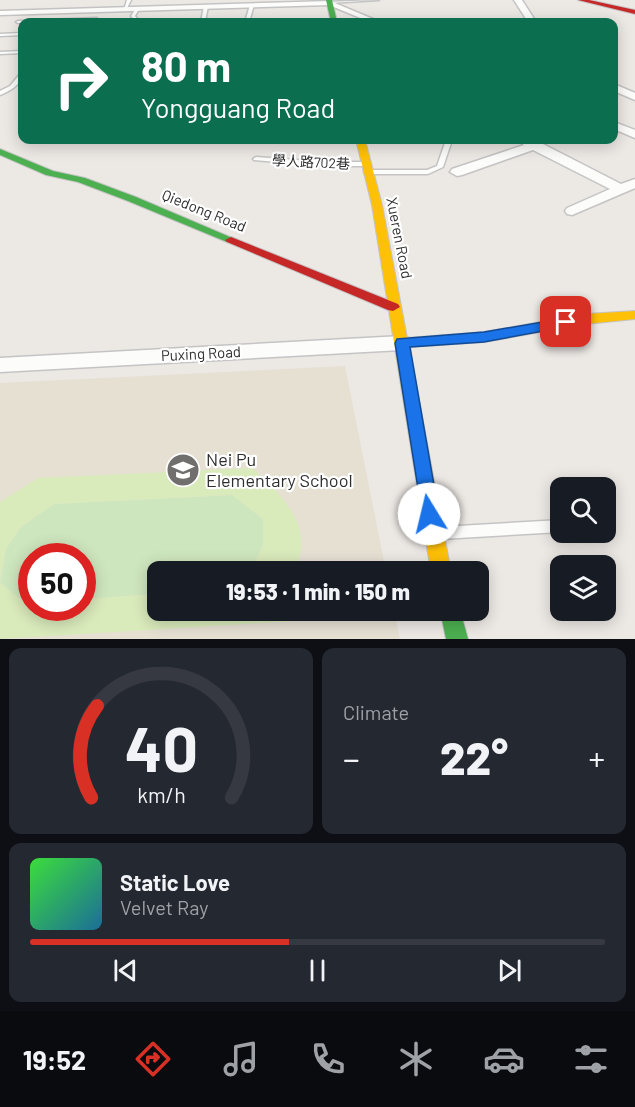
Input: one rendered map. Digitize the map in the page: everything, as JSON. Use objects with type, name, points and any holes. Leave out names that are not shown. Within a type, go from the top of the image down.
[{"type":"main road","points":[[581,0],[635,10]]},
{"type":"main road","points":[[600,0],[635,10]]},
{"type":"main road","points":[[329,2],[333,18]]},
{"type":"main road","name":"Xueren Road","points":[[361,144],[377,205],[438,561]]},
{"type":"main road","name":"Qiedong Road","points":[[0,152],[50,172],[81,180],[132,199],[393,307]]},
{"type":"main road","points":[[402,343],[484,337],[586,319],[635,315]]},
{"type":"main road","points":[[453,621],[457,639]]},
{"type":"street","points":[[191,0],[203,6]]},
{"type":"street","points":[[518,0],[529,18]]},
{"type":"street","points":[[0,13],[329,2],[367,18]]},
{"type":"street","points":[[618,89],[635,97]]},
{"type":"street","points":[[618,127],[635,134]]},
{"type":"street","points":[[457,172],[525,144]]},
{"type":"street","points":[[534,144],[620,189]]},
{"type":"street","points":[[572,211],[635,183]]},
{"type":"street","name":"Puxing Road","points":[[0,364],[402,343]]},
{"type":"lane","points":[[125,9],[129,0]]},
{"type":"lane","points":[[329,2],[377,0]]},
{"type":"lane","points":[[248,18],[252,5]]},
{"type":"lane","points":[[203,6],[203,18]]},
{"type":"lane","points":[[135,18],[133,16],[136,9]]},
{"type":"lane","points":[[58,18],[62,11]]},
{"type":"lane","points":[[0,35],[18,34]]},
{"type":"lane","points":[[0,53],[18,52]]},
{"type":"lane","points":[[0,93],[12,87],[18,80]]},
{"type":"lane","name":"學人路702巷","points":[[256,159],[428,172],[440,167],[448,144]]},
{"type":"lane","points":[[432,534],[550,527]]},
{"type":"shaded area","name":"Nei Pu Elementary School","points":[[345,366],[384,561],[147,561],[147,621],[396,621],[400,639],[0,639],[0,383]]},
{"type":"green space","points":[[252,468],[285,501],[293,514],[299,527],[300,556],[298,561],[256,561],[263,545],[263,519],[232,495],[54,504],[21,527],[6,549],[0,580],[0,502],[38,478]]},
{"type":"green space","points":[[233,495],[263,519],[263,545],[256,561],[147,561],[147,595],[96,598],[96,543],[18,543],[18,597],[0,583],[6,549],[21,527],[54,504]]},
{"type":"green space","points":[[0,583],[18,597],[18,621],[96,621],[96,598],[147,595],[147,621],[296,621],[0,639]]},
{"type":"traffic: fast","points":[[329,0],[333,18]]},
{"type":"traffic: fast","points":[[0,152],[50,173],[81,180],[132,199],[231,240]]},
{"type":"traffic: fast","points":[[453,621],[457,639]]},
{"type":"traffic: slow","points":[[361,144],[377,205],[439,561]]},
{"type":"traffic: slow","points":[[402,343],[484,337],[586,319],[635,315]]},
{"type":"traffic: jam","points":[[581,0],[635,12]]},
{"type":"traffic: jam","points":[[231,240],[393,307]]},
{"type":"place","name":"Nei Pu Elementary School","points":[[183,470]]},
{"type":"route","points":[[429,514],[402,343],[484,337],[566,322]]}]
